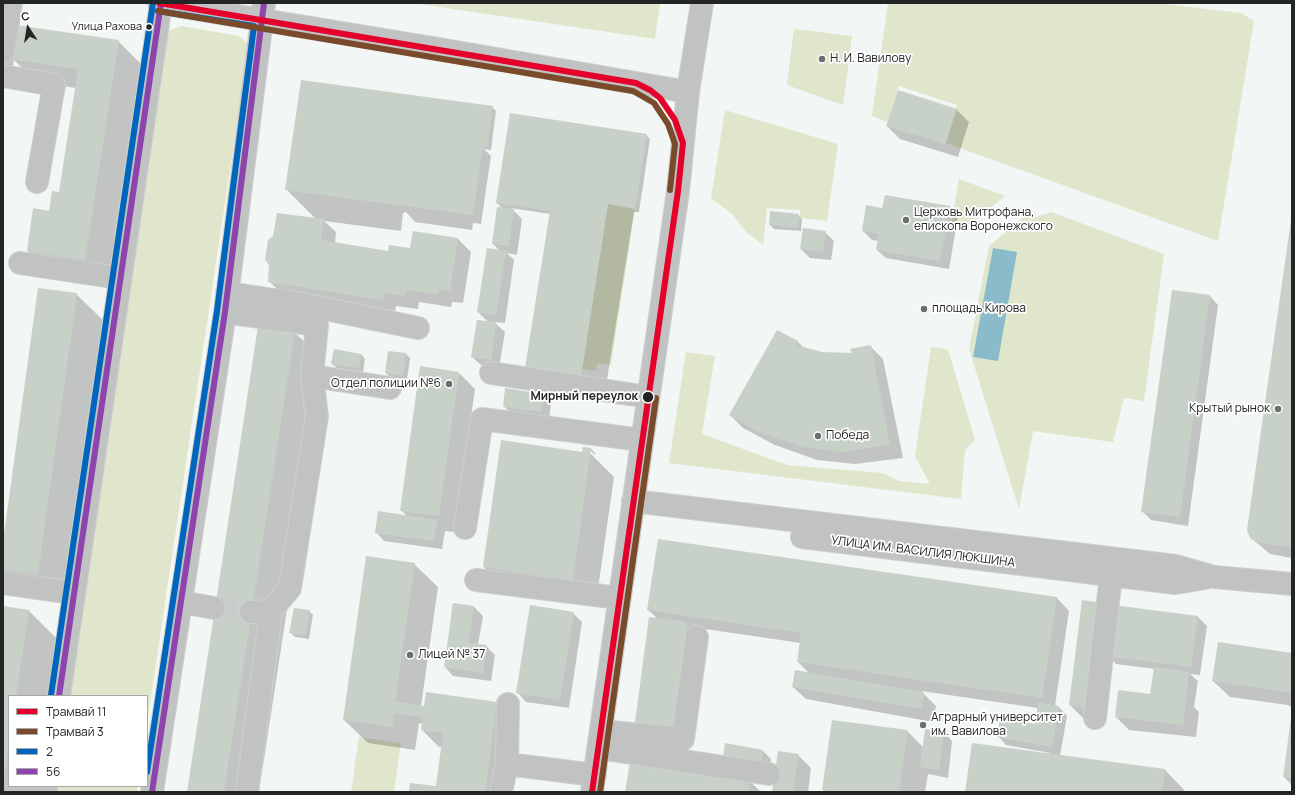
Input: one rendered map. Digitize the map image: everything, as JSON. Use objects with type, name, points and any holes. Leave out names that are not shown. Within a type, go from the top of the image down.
[{"type":"street","points":[[3,52],[11,3]]},
{"type":"street","points":[[59,695],[160,3],[263,11],[688,92]]},
{"type":"street","points":[[507,764],[594,783],[678,191],[688,92],[702,3]]},
{"type":"street","points":[[152,792],[226,303],[263,11]]},
{"type":"street","points":[[3,76],[54,85],[37,182]]},
{"type":"street","points":[[20,263],[120,278]]},
{"type":"street","points":[[226,303],[301,304],[418,328]]},
{"type":"street","points":[[226,303],[317,325],[312,376],[317,416],[290,588],[261,612],[247,792]]},
{"type":"street","points":[[491,373],[648,397]]},
{"type":"street","points":[[312,376],[390,388]]},
{"type":"street","points":[[466,528],[482,419],[642,440]]},
{"type":"street","name":"УЛИЦА ИМ. ВАСИЛИЯ ЛЮКШИНА","points":[[632,508],[1175,583],[1214,577]]},
{"type":"street","name":"УЛИЦА ИМ. ВАСИЛИЯ ЛЮКШИНА","points":[[632,508],[1176,566],[1214,577],[1292,584]]},
{"type":"street","points":[[1095,718],[1111,575]]},
{"type":"street","points":[[476,580],[620,598]]},
{"type":"street","points":[[3,583],[74,593]]},
{"type":"street","points":[[181,602],[214,608]]},
{"type":"street","points":[[600,740],[683,739],[697,636]]},
{"type":"street","points":[[501,792],[507,764],[508,704]]},
{"type":"street","points":[[600,740],[769,774]]},
{"type":"green space","points":[[413,3],[660,3],[655,39]]},
{"type":"green space","points":[[888,3],[1156,3],[1241,13],[1254,21],[1218,241],[946,143],[957,105],[899,86],[887,122],[872,116]]},
{"type":"green space","points":[[181,26],[239,36],[247,43],[247,56],[148,716],[148,695],[69,695],[162,47],[168,31]]},
{"type":"green space","points":[[794,29],[852,36],[843,105],[787,85]]},
{"type":"green space","points":[[725,110],[838,144],[827,221],[800,218],[800,210],[767,208],[763,245],[746,232],[732,214],[711,198]]},
{"type":"green space","points":[[959,179],[1005,196],[968,226],[951,224]]},
{"type":"green space","points":[[608,204],[635,209],[611,365],[597,363],[596,371],[582,369]]},
{"type":"green space","points":[[1051,212],[1164,254],[1144,401],[1124,398],[1113,442],[1033,431],[1019,509],[969,349],[989,246],[1026,215],[1037,217]]},
{"type":"green space","points":[[931,347],[947,349],[949,353],[975,440],[965,450],[961,499],[669,463],[686,352],[715,356],[702,434],[787,465],[882,473],[899,481],[930,484],[915,456]]},
{"type":"green space","points":[[359,737],[401,743],[394,792],[351,792]]},
{"type":"green space","points":[[56,787],[138,787],[137,792],[55,792]]},
{"type":"water","points":[[993,248],[1017,252],[998,361],[973,357]]},
{"type":"building","points":[[16,25],[119,40],[85,260],[27,251],[33,208],[49,211],[52,191],[59,192],[78,69],[11,59]]},
{"type":"building","points":[[301,80],[493,106],[487,147],[483,146],[473,215],[285,190]]},
{"type":"building","points":[[898,90],[957,109],[945,144],[886,126]]},
{"type":"building","points":[[510,113],[647,134],[635,209],[608,204],[580,383],[524,374],[550,211],[496,203]]},
{"type":"building","name":"Церковь Митрофана, епископа Воронежского","points":[[885,195],[950,206],[940,261],[876,250],[879,234],[862,231],[866,205],[882,208]]},
{"type":"building","points":[[497,207],[514,209],[509,246],[492,244]]},
{"type":"building","points":[[770,211],[799,214],[798,228],[769,225]]},
{"type":"building","points":[[277,213],[324,219],[321,240],[388,251],[389,245],[410,248],[413,231],[458,238],[450,291],[439,289],[438,294],[406,290],[405,296],[384,293],[383,300],[268,282],[269,265],[265,260],[268,240],[273,236]]},
{"type":"building","name":"Крытый рынок","points":[[1291,220],[1292,547],[1256,542],[1250,538],[1247,530]]},
{"type":"building","points":[[803,228],[826,231],[823,252],[800,249]]},
{"type":"building","points":[[487,248],[506,251],[496,315],[477,312]]},
{"type":"building","points":[[38,288],[77,293],[38,574],[3,570],[3,541]]},
{"type":"building","points":[[1172,290],[1210,295],[1180,517],[1141,512]]},
{"type":"building","points":[[477,320],[496,322],[491,360],[471,357]]},
{"type":"building","points":[[258,326],[295,331],[224,792],[187,792]]},
{"type":"building","name":"Победа","points":[[777,330],[798,341],[796,345],[822,352],[852,353],[850,349],[871,345],[890,445],[841,452],[803,447],[761,433],[729,415]]},
{"type":"building","points":[[334,349],[361,354],[359,368],[331,364]]},
{"type":"building","points":[[388,351],[406,353],[403,376],[385,373]]},
{"type":"building","points":[[420,366],[459,372],[439,516],[400,511]]},
{"type":"building","points":[[505,388],[543,394],[541,412],[503,407]]},
{"type":"building","points":[[501,440],[582,452],[583,447],[591,448],[573,580],[483,567]]},
{"type":"building","points":[[378,511],[437,520],[434,541],[375,533]]},
{"type":"building","points":[[658,539],[1057,597],[1042,698],[797,662],[801,633],[647,610]]},
{"type":"building","points":[[366,556],[415,563],[395,702],[424,706],[426,692],[497,702],[485,792],[409,792],[410,783],[436,786],[443,733],[421,730],[423,717],[394,713],[392,727],[343,720]]},
{"type":"building","points":[[1082,600],[1104,603],[1091,708],[1069,705]]},
{"type":"building","points":[[453,603],[474,606],[469,643],[487,645],[483,673],[444,667]]},
{"type":"building","points":[[530,605],[574,612],[560,700],[516,693]]},
{"type":"building","points":[[1113,605],[1198,616],[1191,667],[1106,656]]},
{"type":"building","points":[[3,606],[29,610],[16,695],[8,695],[8,751],[4,778]]},
{"type":"building","points":[[294,608],[310,610],[305,635],[289,633]]},
{"type":"building","points":[[649,617],[687,622],[674,728],[635,722]]},
{"type":"building","points":[[1218,642],[1292,653],[1292,693],[1212,681]]},
{"type":"building","points":[[1154,667],[1189,672],[1183,725],[1115,717],[1118,690],[1150,694]]},
{"type":"building","points":[[795,670],[924,692],[921,709],[792,687]]},
{"type":"building","points":[[1038,702],[1059,706],[1052,747],[997,737],[1000,718],[1035,724]]},
{"type":"building","points":[[1292,718],[1292,778],[1283,777]]},
{"type":"building","points":[[832,720],[908,730],[899,792],[834,792],[822,790]]},
{"type":"building","points":[[925,729],[944,731],[939,770],[920,767]]},
{"type":"building","points":[[725,743],[763,750],[761,763],[723,757]]},
{"type":"building","points":[[972,743],[1165,769],[1162,792],[965,792]]},
{"type":"building","points":[[778,751],[799,754],[793,792],[772,792]]},
{"type":"building","points":[[630,762],[750,780],[748,792],[625,792]]},
{"type":"tunnel","points":[[214,608],[251,612]]},
{"type":"tram line","name":"11","points":[[159,3],[636,83],[650,90],[660,98],[675,120],[683,143],[678,191],[592,792]]},
{"type":"tram line","name":"3","points":[[158,11],[633,91],[654,103],[668,124],[675,144],[670,190]]},
{"type":"tram line","name":"3","points":[[600,792],[656,398]]},
{"type":"transit line","name":"2","points":[[51,695],[153,3]]},
{"type":"transit line","name":"56","points":[[59,695],[161,3]]},
{"type":"transit line","name":"56","points":[[152,792],[225,312],[264,3]]},
{"type":"transit line","name":"2","points":[[148,765],[217,311],[254,26],[158,11]]},
{"type":"place","name":"Улица Рахова","points":[[149,27]]},
{"type":"place","name":"Н. И. Вавилову","points":[[822,59]]},
{"type":"place","name":"Церковь Митрофана, епископа Воронежского","points":[[906,220]]},
{"type":"place","name":"площадь Кирова","points":[[924,309]]},
{"type":"place","name":"Отдел полиции №6","points":[[449,384]]},
{"type":"place","name":"Мирный переулок","points":[[648,397]]},
{"type":"place","name":"Крытый рынок","points":[[1278,409]]},
{"type":"place","name":"Победа","points":[[818,436]]},
{"type":"place","name":"Лицей № 37","points":[[410,655]]},
{"type":"place","name":"Аграрный университет им. Вавилова","points":[[923,725]]}]
